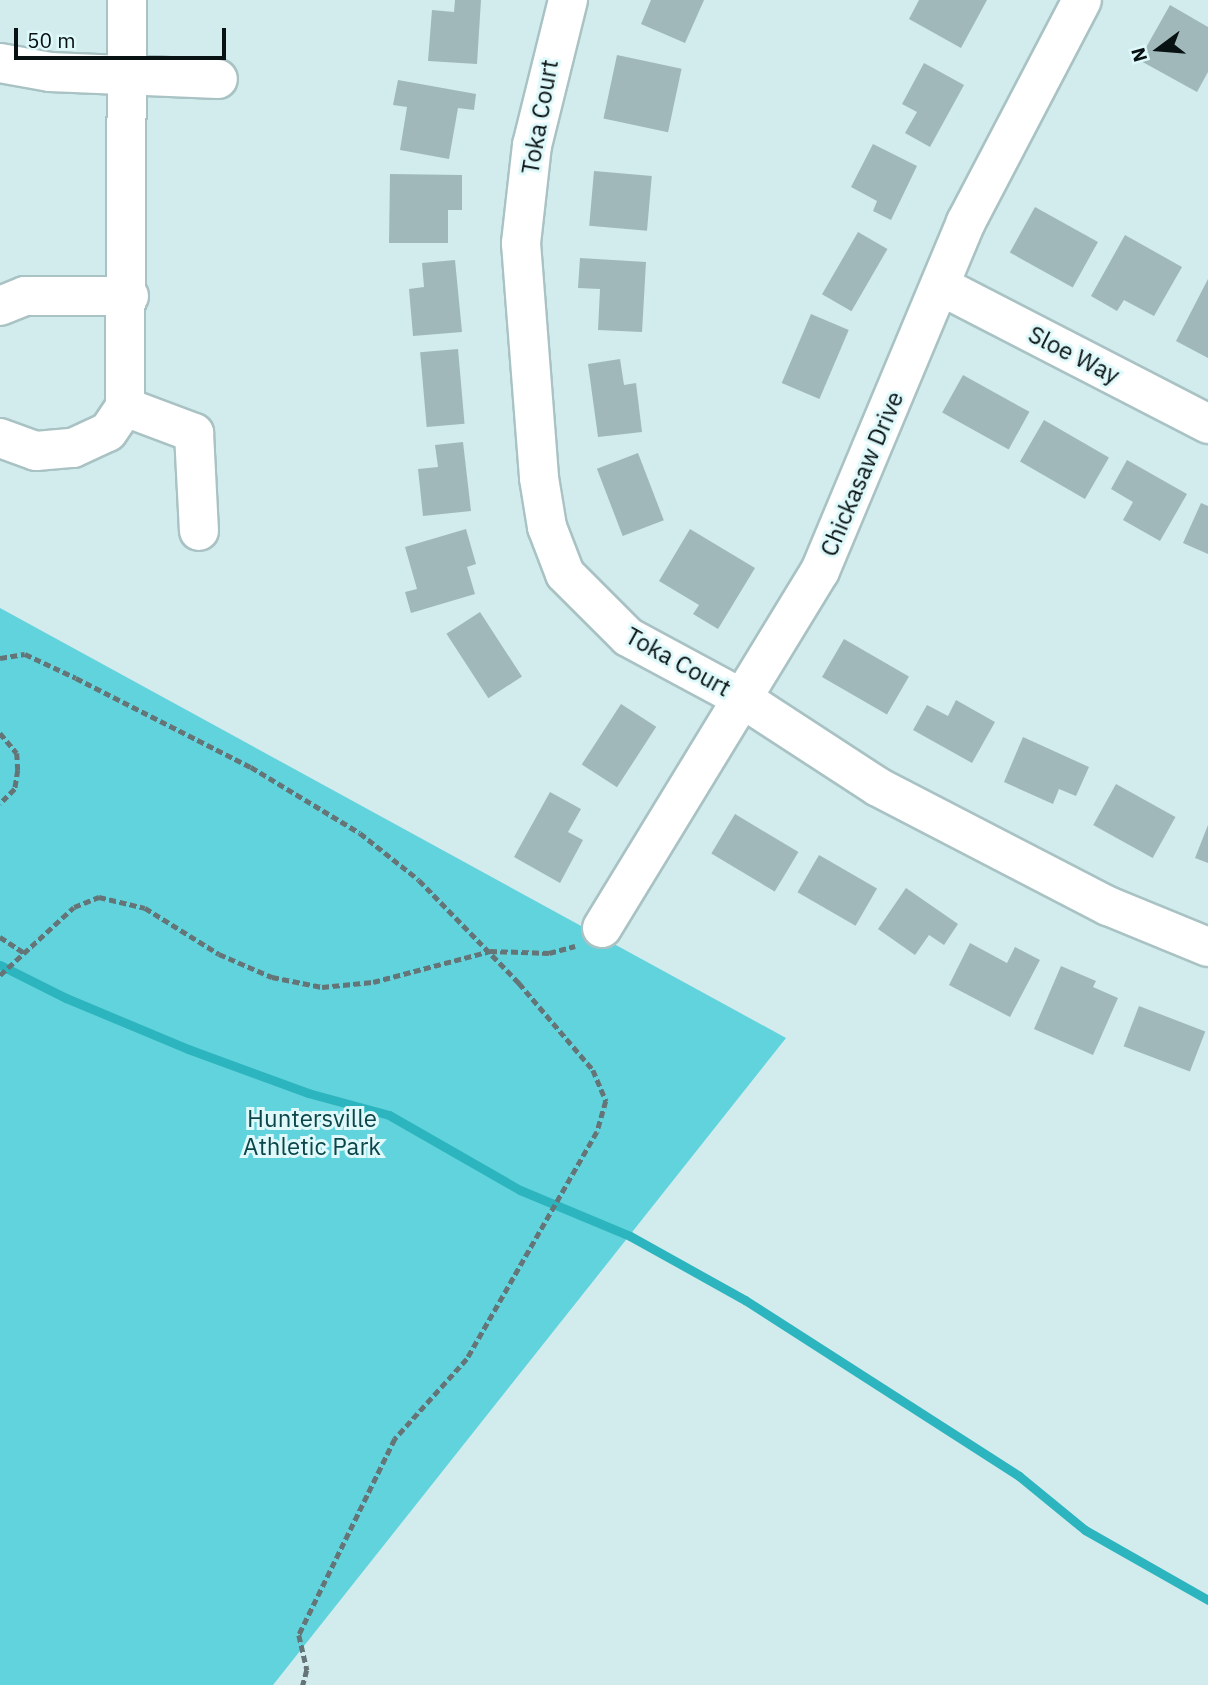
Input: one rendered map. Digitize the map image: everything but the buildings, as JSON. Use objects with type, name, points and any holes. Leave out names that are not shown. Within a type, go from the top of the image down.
[{"type":"street","points":[[0,438],[36,451],[73,448],[108,432],[125,408],[129,296],[127,0]]},
{"type":"street","name":"Toka Court","points":[[568,0],[532,145],[521,243],[547,527],[565,575],[628,637],[743,699],[817,750],[951,828],[1108,906],[1208,947]]},
{"type":"street","name":"Chickasaw Drive","points":[[601,928],[743,699],[841,527],[966,222],[1082,0]]},
{"type":"street","points":[[0,63],[126,76],[218,79]]},
{"type":"street","name":"Sloe Way","points":[[941,286],[1208,424]]},
{"type":"street","points":[[0,306],[25,296],[129,296]]},
{"type":"street","points":[[125,408],[194,433],[199,531]]},
{"type":"path","points":[[0,658],[25,654],[262,774],[360,833],[419,880],[490,951],[593,1070],[606,1101],[597,1132],[467,1359],[395,1439],[299,1635],[307,1670],[303,1685]]},
{"type":"path","points":[[0,733],[17,753],[18,770],[15,789],[0,804]]},
{"type":"path","points":[[0,975],[75,907],[99,897],[145,908],[219,954],[272,976],[321,987],[373,982],[490,951],[549,953],[572,948],[601,928]]},
{"type":"path","points":[[0,937],[25,953]]},
{"type":"green space","name":"Huntersville Athletic Park","points":[[0,608],[786,1038],[273,1685],[0,1685]]},
{"type":"waterway","points":[[0,965],[66,998],[188,1049],[308,1093],[389,1115],[520,1190],[630,1236],[745,1300],[1019,1476],[1085,1530],[1208,1600]]}]
